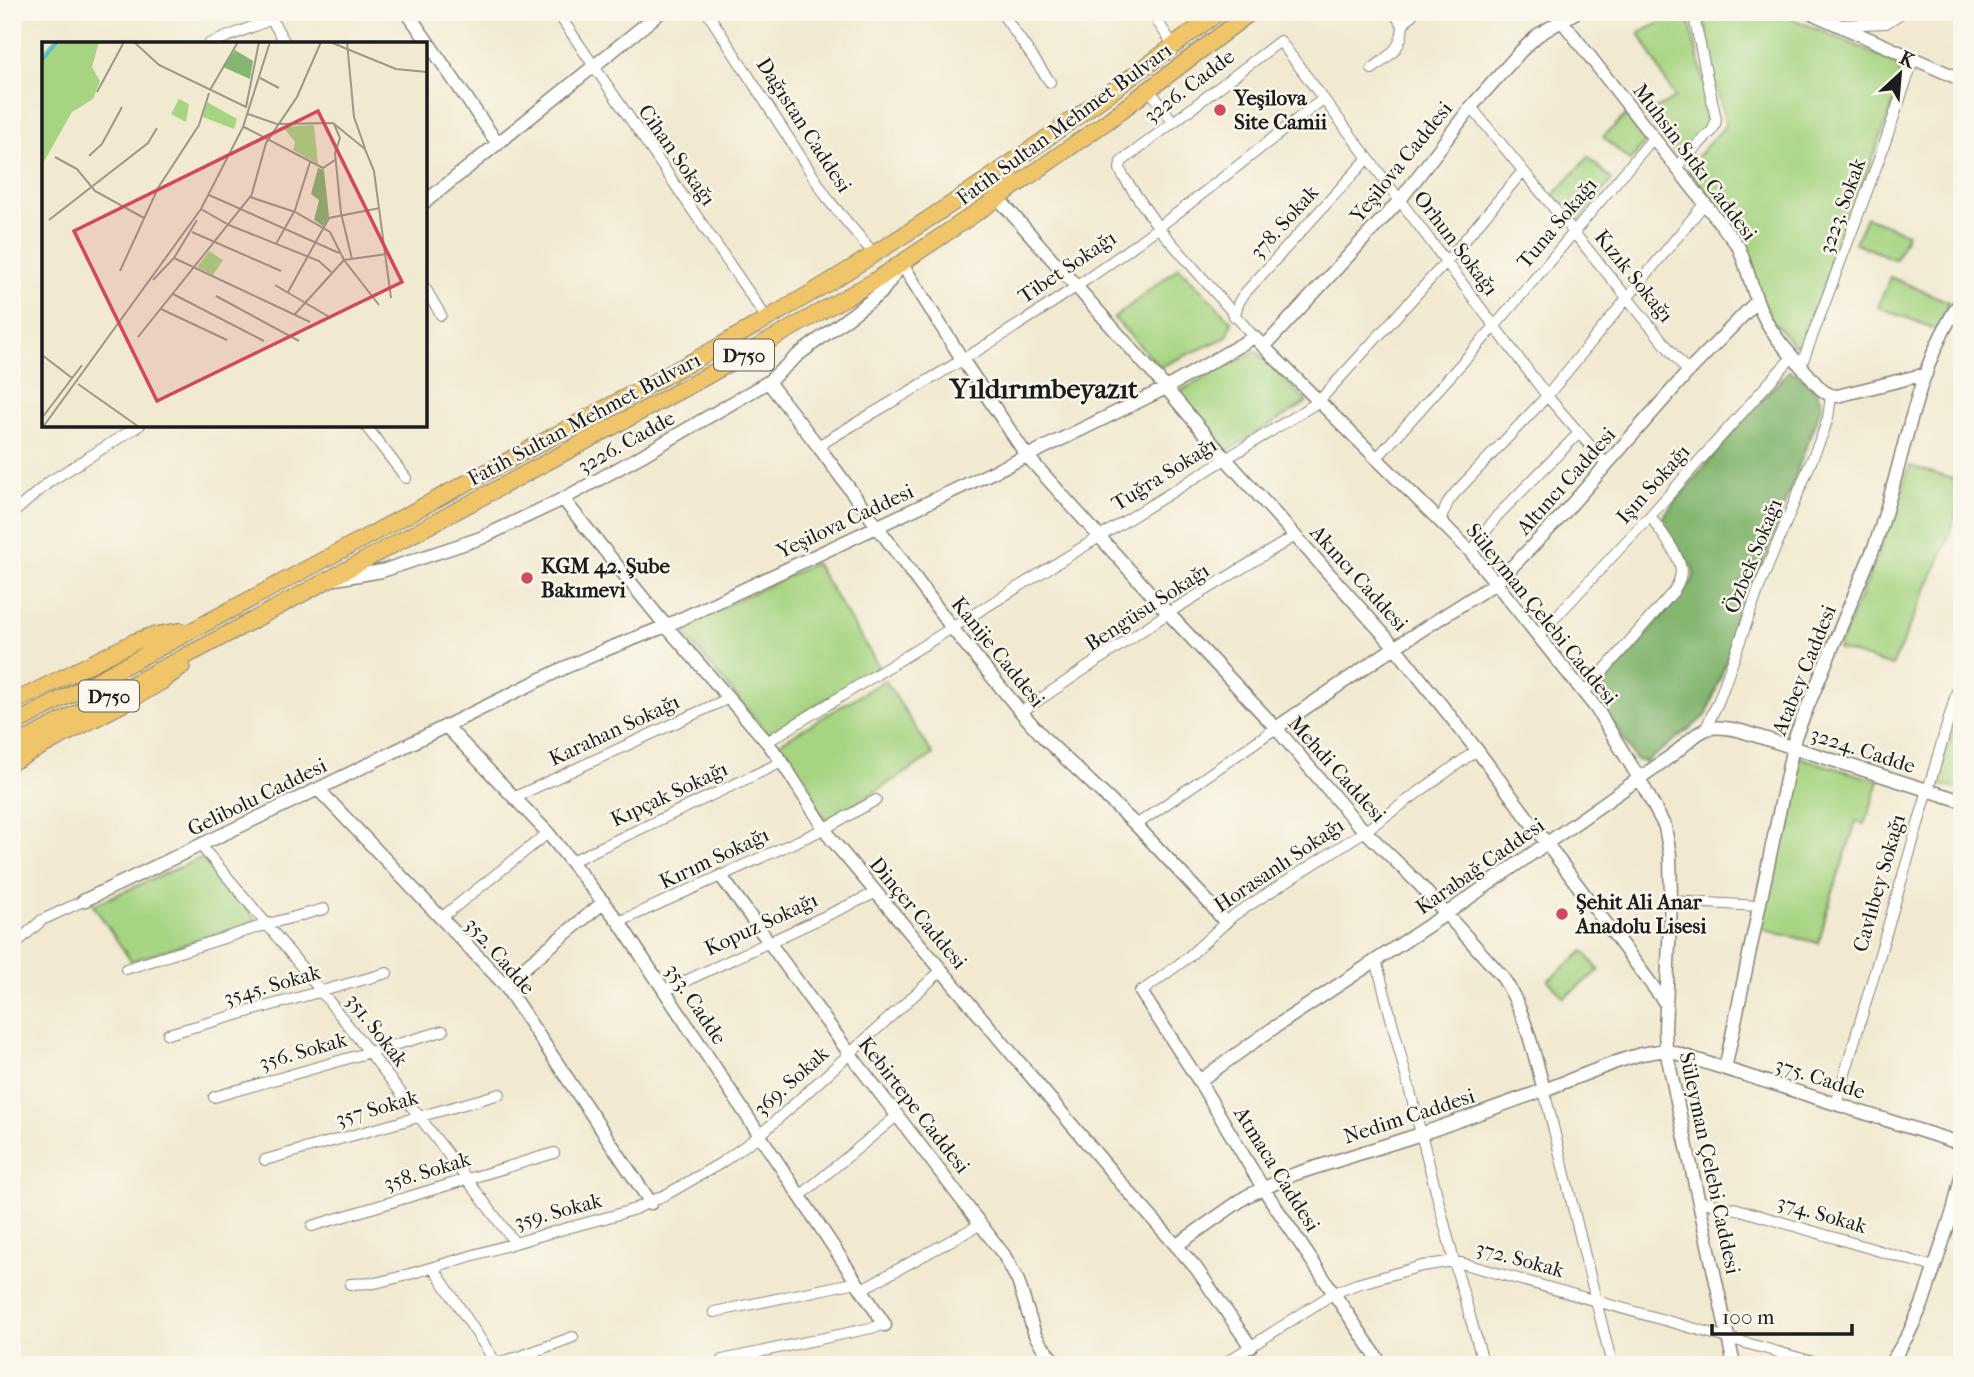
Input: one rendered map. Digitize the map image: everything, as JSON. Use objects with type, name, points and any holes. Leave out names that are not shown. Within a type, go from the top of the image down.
[{"type":"highway","name":"Fatih Sultan Mehmet Bulvarı","points":[[12,725],[695,360],[766,319],[874,254],[1094,106],[1219,12]]},
{"type":"highway","name":"Fatih Sultan Mehmet Bulvarı","points":[[12,747],[705,377],[902,264],[1149,89],[1251,12]]},
{"type":"highway","points":[[12,703],[134,642],[150,636],[197,628]]},
{"type":"highway","points":[[12,762],[161,682],[205,646]]},
{"type":"street","points":[[407,12],[498,144]]},
{"type":"street","name":"Cihan Sokağı","points":[[557,12],[766,319]]},
{"type":"street","points":[[427,200],[661,12]]},
{"type":"street","name":"Dağıstan Caddesi","points":[[707,12],[830,202],[874,254]]},
{"type":"street","points":[[1001,12],[1050,82]]},
{"type":"street","points":[[1151,12],[1174,46]]},
{"type":"street","points":[[1372,69],[1398,47],[1403,36],[1403,25],[1393,12]]},
{"type":"street","points":[[1403,25],[1414,12]]},
{"type":"street","name":"Yeşilova Caddesi","points":[[1264,347],[1399,200],[1471,107],[1530,41],[1558,16],[1576,12]]},
{"type":"street","points":[[1677,166],[1712,131],[1716,119],[1693,12]]},
{"type":"street","points":[[1809,12],[1962,80]]},
{"type":"street","points":[[1839,24],[1886,23],[1903,12]]},
{"type":"street","points":[[213,42],[270,16],[285,42]]},
{"type":"street","name":"Muhsin Sıtkı Caddesi","points":[[1558,16],[1738,246],[1770,329],[1819,386],[1831,396]]},
{"type":"street","name":"Orhun Sokağı","points":[[1280,41],[1547,396],[1607,465]]},
{"type":"street","name":"3226. Cadde","points":[[1121,162],[1280,41]]},
{"type":"street","name":"3223. Sokak","points":[[1797,361],[1881,154],[1914,58]]},
{"type":"street","points":[[1149,89],[1172,122]]},
{"type":"street","name":"Tibet Sokağı","points":[[818,446],[1077,286],[1323,99]]},
{"type":"street","name":"Kızık Sokağı","points":[[1471,107],[1688,372]]},
{"type":"street","name":"Tuna Sokağı","points":[[1376,458],[1574,234],[1654,137]]},
{"type":"street","name":"378. Sokak","points":[[1234,316],[1244,295],[1368,158]]},
{"type":"street","name":"Süleyman Çelebi Caddesi","points":[[1121,162],[1123,176],[1158,227],[1234,316],[1471,552],[1497,582],[1585,692],[1639,778],[1665,827],[1669,841],[1671,901],[1666,1050],[1734,1365]]},
{"type":"street","name":"Tuğra Sokağı","points":[[767,742],[1318,402],[1446,262],[1523,171]]},
{"type":"street","name":"Akıncı Caddesi","points":[[998,198],[1395,647],[1477,750],[1666,1004]]},
{"type":"street","points":[[1440,521],[1455,493],[1547,396],[1705,202]]},
{"type":"street","name":"3226. Cadde","points":[[328,580],[382,571],[419,560],[481,538],[563,499],[768,382],[798,355],[881,293],[902,264]]},
{"type":"street","name":"Mehdi Caddesi","points":[[902,264],[1027,456],[1276,729],[1365,831],[1420,885],[1509,986],[1520,1010],[1544,1090],[1612,1365]]},
{"type":"street","points":[[427,291],[441,315]]},
{"type":"street","name":"Atabey Caddesi","points":[[1726,1069],[1792,747],[1875,545],[1926,373],[1945,327],[1962,299]]},
{"type":"street","name":"Altıncı Caddesi","points":[[1136,825],[1395,647],[1497,582],[1607,465],[1688,372],[1757,301]]},
{"type":"street","name":"Yeşilova Caddesi","points":[[446,726],[599,653],[666,626],[878,528],[1166,388],[1254,337]]},
{"type":"street","name":"Işın Sokağı","points":[[1539,635],[1797,361]]},
{"type":"street","points":[[1831,396],[1926,373]]},
{"type":"street","name":"Kanije Caddesi","points":[[768,382],[952,628],[1021,712],[1046,740],[1136,825],[1225,922]]},
{"type":"street","name":"Özbek Sokağı","points":[[1706,728],[1719,700],[1760,584],[1823,433],[1831,396]]},
{"type":"street","points":[[12,514],[49,482],[137,427]]},
{"type":"street","points":[[367,427],[406,478]]},
{"type":"street","points":[[1471,552],[1497,516],[1578,433]]},
{"type":"street","name":"Dinçer Caddesi","points":[[563,499],[666,626],[767,742],[824,829],[875,892],[1120,1182],[1177,1245],[1206,1281],[1251,1347]]},
{"type":"street","points":[[1585,692],[1678,583],[1680,564],[1650,516]]},
{"type":"street","name":"Bengüsu Sokağı","points":[[1021,712],[1168,613],[1295,536]]},
{"type":"street","name":"Cavlıbey Sokağı","points":[[1836,1104],[1962,674]]},
{"type":"street","name":"Karahan Sokağı","points":[[515,797],[729,698]]},
{"type":"street","name":"Gelibolu Caddesi","points":[[83,901],[446,726]]},
{"type":"street","name":"353. Cadde","points":[[446,726],[548,832],[619,922],[885,1325]]},
{"type":"street","points":[[1706,728],[1720,726],[1792,747]]},
{"type":"street","name":"Karabağ Caddesi","points":[[1199,1081],[1275,1027],[1446,914],[1706,728]]},
{"type":"street","name":"3224. Cadde","points":[[1792,747],[1962,801]]},
{"type":"street","name":"Horasanlı Sokağı","points":[[1141,992],[1192,953],[1225,922],[1365,831],[1477,750]]},
{"type":"street","name":"Kıpçak Sokağı","points":[[572,861],[782,762]]},
{"type":"street","name":"352. Cadde","points":[[318,789],[504,984],[651,1203]]},
{"type":"street","points":[[824,829],[876,800]]},
{"type":"street","name":"Kırım Sokağı","points":[[619,922],[824,829]]},
{"type":"street","points":[[441,918],[548,832]]},
{"type":"street","name":"351. Sokak","points":[[201,846],[322,991],[515,1243]]},
{"type":"street","name":"Kebirtepe Caddesi","points":[[720,876],[850,1054],[981,1224],[1012,1269],[1035,1335],[1059,1365]]},
{"type":"street","name":"Kopuz Sokağı","points":[[664,991],[875,892]]},
{"type":"street","points":[[12,947],[42,920],[83,901]]},
{"type":"street","points":[[1671,901],[1759,906]]},
{"type":"street","points":[[504,984],[604,902]]},
{"type":"street","points":[[126,969],[324,909]]},
{"type":"street","points":[[1376,960],[1454,1261],[1484,1365]]},
{"type":"street","name":"369. Sokak","points":[[760,1135],[942,970]]},
{"type":"street","name":"3545. Sokak","points":[[168,1034],[387,973]]},
{"type":"street","name":"Atmaca Caddesi","points":[[1141,992],[1199,1081],[1263,1188],[1382,1365]]},
{"type":"street","name":"356. Sokak","points":[[214,1097],[443,1031]]},
{"type":"street","name":"375. Cadde","points":[[1666,1050],[1962,1144]]},
{"type":"street","name":"Nedim Caddesi","points":[[1177,1245],[1229,1208],[1263,1188],[1295,1174],[1421,1134],[1641,1054],[1666,1050]]},
{"type":"street","name":"357 Sokak","points":[[265,1160],[500,1094]]},
{"type":"street","points":[[800,1196],[898,1115]]},
{"type":"street","name":"359. Sokak","points":[[351,1284],[375,1283],[433,1268],[651,1203],[721,1163],[760,1135]]},
{"type":"street","name":"358. Sokak","points":[[312,1226],[554,1153]]},
{"type":"street","points":[[1890,1365],[1917,1318],[1953,1211],[1962,1172]]},
{"type":"street","name":"374. Sokak","points":[[1698,1201],[1737,1209],[1934,1267]]},
{"type":"street","points":[[713,1312],[860,1285],[981,1224]]},
{"type":"street","name":"372. Sokak","points":[[1222,1365],[1334,1293],[1422,1266],[1454,1261],[1824,1365]]},
{"type":"street","points":[[433,1268],[491,1364],[519,1357],[573,1337]]},
{"type":"street","points":[[722,1360],[885,1325]]},
{"type":"green space","points":[[1687,12],[1713,119],[1678,156],[1645,115],[1675,98],[1639,33]]},
{"type":"green space","points":[[1702,12],[1776,12],[1867,50],[1897,65],[1901,74],[1900,86],[1802,345],[1794,345],[1771,319],[1757,288],[1750,251],[1689,171],[1691,163],[1726,125],[1705,45],[1708,37]]},
{"type":"green space","points":[[1626,115],[1645,140],[1630,161],[1603,137]]},
{"type":"green space","points":[[1588,157],[1612,180],[1575,225],[1553,196]]},
{"type":"green space","points":[[1866,217],[1907,233],[1896,260],[1855,243]]},
{"type":"green space","points":[[1179,267],[1232,322],[1227,337],[1160,367],[1114,318]]},
{"type":"green space","points":[[1890,277],[1949,302],[1938,330],[1878,307]]},
{"type":"green space","points":[[1256,351],[1307,402],[1227,451],[1181,397],[1182,390]]},
{"type":"green space","points":[[1789,371],[1809,384],[1822,404],[1706,716],[1646,762],[1636,760],[1600,702],[1600,690],[1692,581],[1693,569],[1661,524],[1664,515],[1747,415]]},
{"type":"green space","points":[[1910,466],[1962,482],[1962,496],[1946,545],[1892,666],[1838,649],[1880,551]]},
{"type":"green space","points":[[815,563],[879,667],[768,735],[688,638],[686,628],[689,623]]},
{"type":"green space","points":[[885,680],[933,755],[827,822],[778,744]]},
{"type":"green space","points":[[1962,702],[1962,790],[1937,784]]},
{"type":"green space","points":[[1798,757],[1879,781],[1865,824],[1856,822],[1819,943],[1760,929]]},
{"type":"green space","points":[[201,858],[258,921],[131,961],[93,905]]},
{"type":"green space","points":[[1584,951],[1599,970],[1564,998],[1548,980]]},
{"type":"place","name":"Yeşilova Site Camii","points":[[1220,110]]},
{"type":"place","name":"KGM 42. Şube Bakımevi","points":[[527,578]]},
{"type":"place","name":"Şehit Ali Anar Anadolu Lisesi","points":[[1562,914]]},
{"type":"district","name":"Yıldırımbeyazıt","points":[[1044,388]]}]
